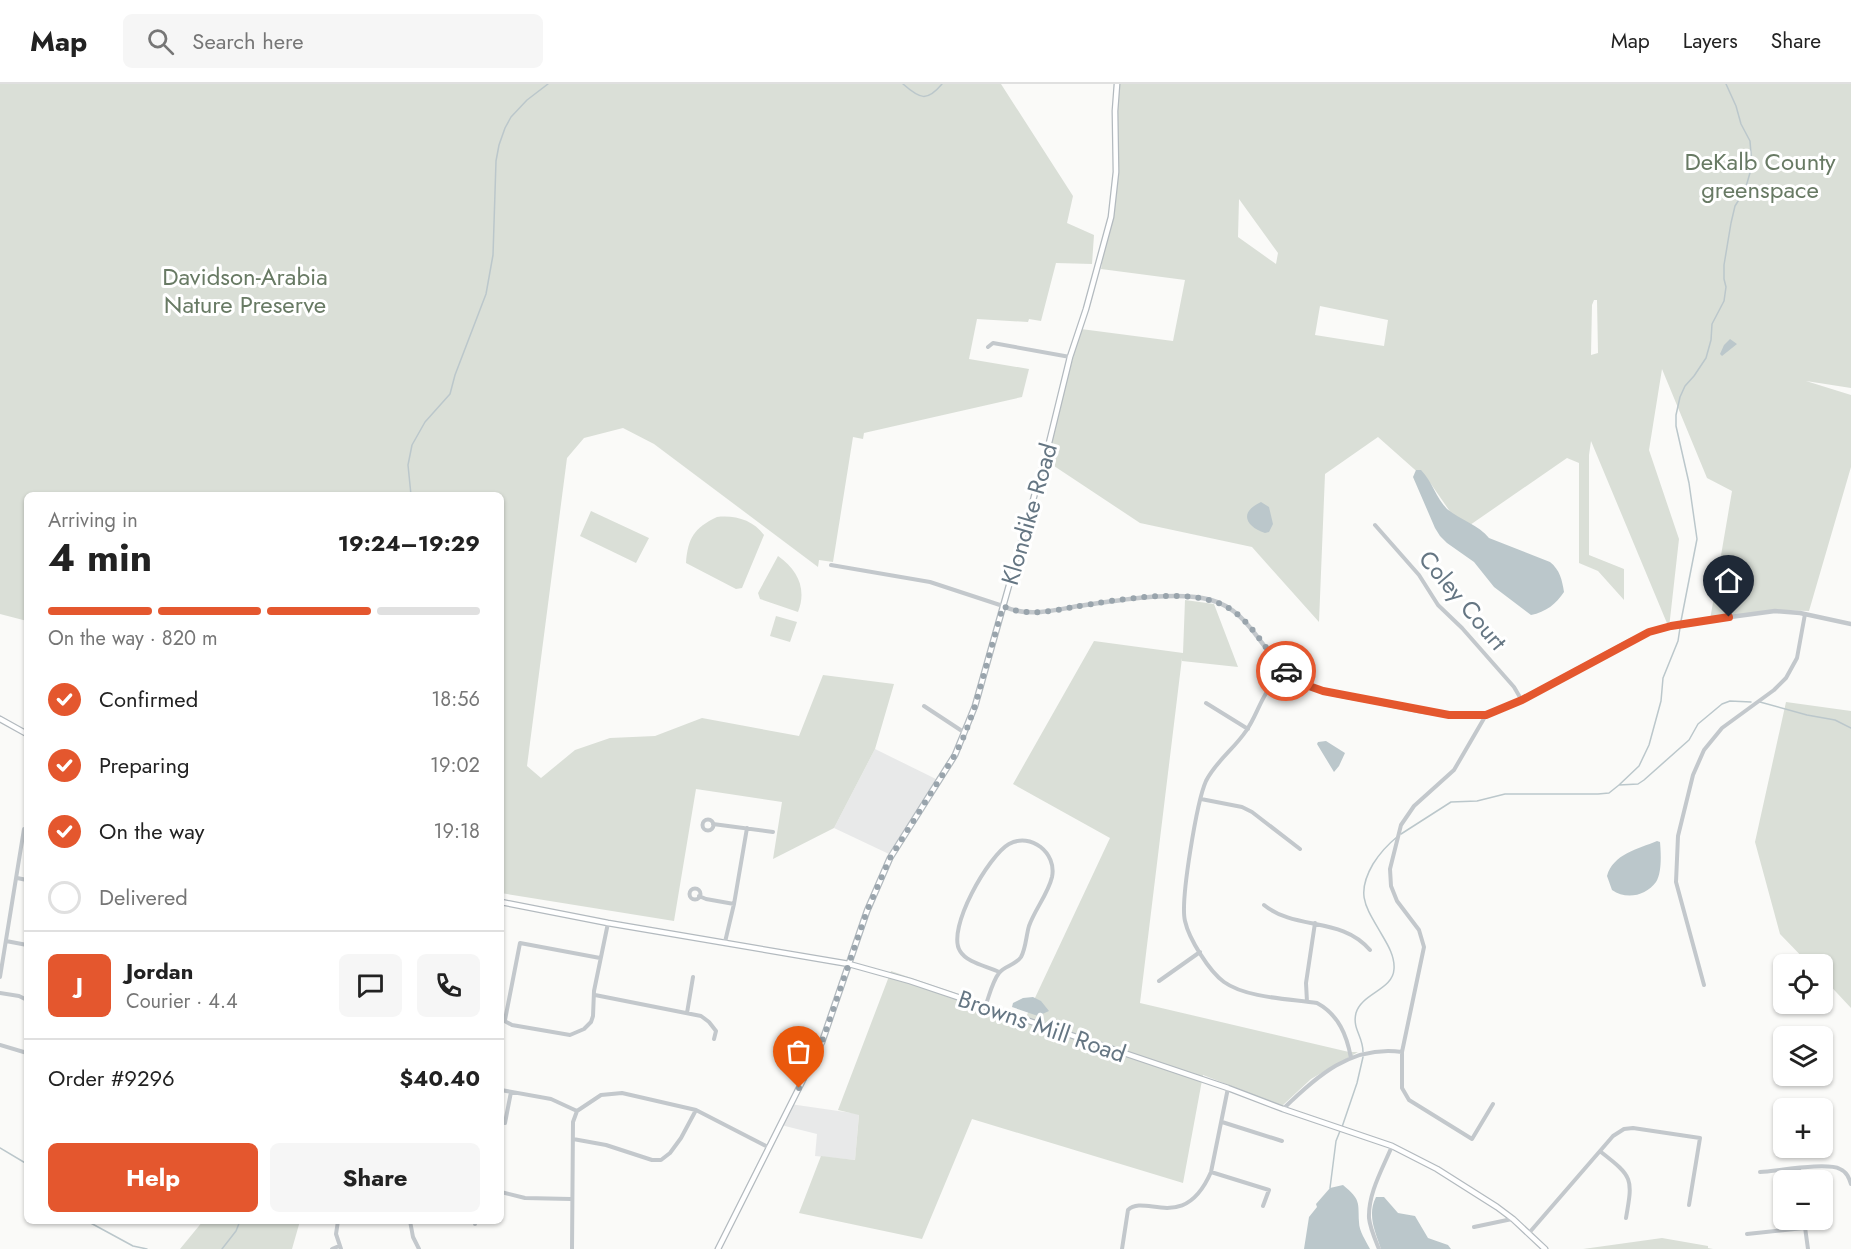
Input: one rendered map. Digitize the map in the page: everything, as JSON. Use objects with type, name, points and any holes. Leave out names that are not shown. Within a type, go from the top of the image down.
[{"type":"main road","name":"Klondike Road","points":[[718,1249],[822,1042],[869,905],[890,858],[955,755],[975,706],[1045,457],[1070,357],[1111,218],[1116,172],[1117,84]]},
{"type":"main road","points":[[0,719],[24,732]]},
{"type":"main road","name":"Browns Mill Road","points":[[504,903],[608,923],[849,964],[910,981],[1392,1146],[1437,1169],[1513,1219],[1545,1249]]},
{"type":"street","points":[[988,347],[993,344],[1070,357]]},
{"type":"street","name":"Coley Court","points":[[1375,525],[1414,569],[1438,605],[1506,679],[1522,700]]},
{"type":"street","points":[[831,565],[923,581],[1025,612],[1048,612],[1123,600],[1186,597],[1211,600],[1240,616],[1284,669],[1309,686],[1323,691],[1449,715],[1486,715],[1522,700],[1631,640],[1664,628],[1775,611],[1805,614],[1851,624]]},
{"type":"street","points":[[1704,985],[1676,882],[1678,836],[1693,775],[1707,745],[1722,728],[1774,690],[1786,678],[1797,657],[1805,614]]},
{"type":"street","points":[[1284,669],[1266,692],[1248,729],[1214,768],[1206,783],[1201,800],[1184,906],[1188,931],[1217,976],[1233,987],[1259,994],[1317,1003],[1333,1013],[1346,1039],[1351,1058]]},
{"type":"street","points":[[1206,703],[1248,729]]},
{"type":"street","points":[[924,706],[965,734]]},
{"type":"street","points":[[1486,715],[1454,770],[1414,806],[1404,819],[1391,863],[1390,880],[1392,892],[1419,930],[1424,946],[1402,1052],[1402,1088],[1409,1100],[1472,1139],[1493,1104]]},
{"type":"street","points":[[1201,800],[1242,807],[1252,812],[1300,849]]},
{"type":"street","points":[[713,824],[773,832]]},
{"type":"street","points":[[725,942],[747,828]]},
{"type":"street","points":[[0,977],[24,830]]},
{"type":"street","points":[[985,1007],[999,972],[1020,958],[1029,926],[1051,881],[1052,858],[1042,847],[1029,842],[1017,841],[1004,848],[976,886],[957,930],[954,944],[959,950],[969,959],[999,972]]},
{"type":"street","points":[[17,878],[24,879]]},
{"type":"street","points":[[699,896],[734,904]]},
{"type":"street","points":[[1264,905],[1286,918],[1315,923],[1351,934],[1361,939],[1370,950]]},
{"type":"street","points":[[504,1021],[512,1025],[570,1035],[584,1029],[591,1022],[600,958],[608,923]]},
{"type":"street","points":[[1307,1002],[1306,983],[1315,923]]},
{"type":"street","points":[[6,941],[24,944]]},
{"type":"street","points":[[504,1015],[520,943],[600,958]]},
{"type":"street","points":[[1159,981],[1200,952]]},
{"type":"street","points":[[687,1013],[693,977]]},
{"type":"street","points":[[0,993],[24,998]]},
{"type":"street","points":[[595,995],[701,1016],[716,1031],[714,1039]]},
{"type":"street","points":[[0,1045],[24,1052]]},
{"type":"street","points":[[1283,1109],[1330,1068],[1351,1058],[1375,1051],[1402,1052]]},
{"type":"street","points":[[1122,1249],[1128,1210],[1131,1207],[1138,1205],[1162,1209],[1180,1206],[1200,1192],[1211,1172],[1228,1088]]},
{"type":"street","points":[[504,1091],[551,1099],[577,1111]]},
{"type":"street","points":[[505,1123],[511,1092]]},
{"type":"street","points":[[572,1249],[573,1122],[577,1111],[601,1095],[622,1093],[696,1110],[768,1147]]},
{"type":"street","points":[[573,1139],[606,1145],[652,1161],[661,1160],[670,1153],[681,1138],[696,1110]]},
{"type":"street","points":[[1222,1122],[1282,1140]]},
{"type":"street","points":[[1529,1233],[1618,1132],[1633,1128],[1700,1138],[1689,1205]]},
{"type":"street","points":[[1379,1249],[1369,1219],[1370,1205],[1375,1185],[1392,1146]]},
{"type":"street","points":[[1601,1152],[1624,1171],[1629,1180],[1630,1197],[1626,1218]]},
{"type":"street","points":[[1760,1172],[1835,1167],[1847,1174],[1851,1184]]},
{"type":"street","points":[[1211,1172],[1269,1190],[1263,1206]]},
{"type":"street","points":[[504,1193],[535,1199],[571,1198]]},
{"type":"street","points":[[1474,1227],[1513,1219]]},
{"type":"street","points":[[332,1249],[340,1248],[336,1234],[338,1224]]},
{"type":"street","points":[[411,1224],[413,1237],[419,1249]]},
{"type":"street","points":[[1747,1234],[1785,1230]]},
{"type":"street","points":[[1804,1230],[1808,1249]]},
{"type":"shaded area","points":[[1730,339],[1737,344],[1722,356],[1720,354],[1724,345]]},
{"type":"shaded area","points":[[1416,470],[1421,470],[1425,474],[1443,505],[1452,513],[1489,538],[1550,562],[1560,576],[1564,592],[1558,600],[1546,610],[1531,615],[1494,587],[1474,562],[1440,536],[1413,477]]},
{"type":"shaded area","points":[[1261,502],[1269,507],[1273,524],[1269,532],[1265,533],[1253,527],[1247,519],[1250,510]]},
{"type":"shaded area","points":[[1326,741],[1345,753],[1334,772],[1317,744]]},
{"type":"shaded area","points":[[875,749],[940,781],[919,815],[889,854],[834,828]]},
{"type":"shaded area","points":[[1657,841],[1660,842],[1660,868],[1658,878],[1652,887],[1647,891],[1629,896],[1612,890],[1607,876],[1615,862],[1627,853]]},
{"type":"shaded area","points":[[1033,997],[1041,1001],[1049,1011],[1038,1016],[1012,1007],[1013,1003],[1023,998]]},
{"type":"shaded area","points":[[790,1104],[859,1114],[855,1160],[815,1156],[817,1134],[781,1125]]},
{"type":"shaded area","points":[[1343,1185],[1353,1194],[1357,1202],[1360,1229],[1370,1249],[1304,1249],[1309,1217],[1317,1207],[1316,1204],[1330,1188]]},
{"type":"shaded area","points":[[1376,1197],[1384,1197],[1398,1213],[1415,1216],[1428,1238],[1448,1245],[1451,1249],[1381,1249],[1372,1217]]},
{"type":"green space","name":"Davidson-Arabia Nature Preserve","points":[[0,84],[1001,84],[1073,196],[1067,223],[1094,235],[1092,264],[1056,263],[1041,321],[977,319],[969,359],[1029,369],[1022,397],[864,433],[863,439],[853,437],[833,562],[819,560],[818,567],[654,444],[623,428],[584,438],[567,458],[527,766],[541,778],[575,750],[610,738],[655,736],[702,718],[799,736],[823,675],[894,684],[875,749],[834,828],[773,859],[782,802],[696,789],[674,921],[504,893],[504,492],[24,492],[24,620],[0,614]]},
{"type":"green space","name":"DeKalb County greenspace","points":[[1118,84],[1851,84],[1851,388],[1806,381],[1851,395],[1851,467],[1809,611],[1779,610],[1710,620],[1732,491],[1707,478],[1662,369],[1649,450],[1679,539],[1669,628],[1591,441],[1589,555],[1624,569],[1624,600],[1598,571],[1579,563],[1579,463],[1567,458],[1470,525],[1451,513],[1431,484],[1378,437],[1325,474],[1319,622],[1252,547],[1140,523],[1045,460],[1081,329],[1173,341],[1185,280],[1101,269],[1116,177],[1114,106]],"holes":[[[1239,199],[1278,253],[1276,264],[1238,237]],[[1594,300],[1597,300],[1598,353],[1591,355]],[[1320,306],[1388,320],[1384,346],[1315,335]]]},
{"type":"green space","points":[[591,511],[649,538],[636,563],[580,536]]},
{"type":"green space","points":[[717,517],[730,517],[749,522],[764,535],[742,588],[736,589],[686,563],[688,547],[694,535],[703,525]]},
{"type":"green space","points":[[778,556],[791,567],[799,581],[801,604],[798,612],[760,599],[758,593]]},
{"type":"green space","points":[[1185,600],[1214,604],[1238,667],[1182,661],[1182,658],[1140,1003],[1349,1052],[1358,1052],[1311,1079],[1282,1106],[1203,1075],[1183,1183],[972,1119],[922,1239],[799,1213],[821,1156],[855,1160],[859,1115],[838,1110],[891,971],[1026,1017],[1110,838],[1013,784],[1094,641],[1183,653]]},
{"type":"green space","points":[[776,616],[797,622],[790,642],[770,636]]},
{"type":"green space","points":[[1786,702],[1851,711],[1851,1008],[1833,989],[1833,954],[1799,954],[1780,934],[1755,842]]},
{"type":"green space","points":[[201,1224],[299,1224],[292,1249],[180,1249]]},
{"type":"green space","points":[[1662,1238],[1708,1246],[1713,1249],[1583,1249]]},
{"type":"waterway","points":[[411,492],[408,465],[412,445],[425,422],[450,394],[486,294],[493,255],[496,161],[499,145],[511,117],[527,100],[548,84]]},
{"type":"waterway","points":[[903,84],[914,93],[923,96],[932,94],[942,84]]},
{"type":"waterway","points":[[1681,621],[1697,539],[1689,483],[1676,426],[1676,415],[1685,386],[1706,358],[1712,324],[1724,301],[1726,287],[1724,265],[1731,223],[1735,206],[1745,190],[1752,166],[1750,141],[1726,84]]},
{"type":"waterway","points":[[1619,785],[1639,766],[1649,745],[1661,701],[1663,678],[1678,641],[1680,628]]},
{"type":"waterway","points":[[1401,834],[1451,802],[1477,801],[1505,794],[1609,793],[1619,785],[1638,784],[1689,740],[1698,724],[1722,704],[1730,701],[1751,702]]},
{"type":"waterway","points":[[1760,702],[1835,720],[1851,728]]},
{"type":"waterway","points":[[1363,1052],[1355,1024],[1356,1013],[1364,1001],[1388,982],[1394,969],[1391,951],[1367,908],[1365,884],[1376,860],[1397,837]]},
{"type":"waterway","points":[[1342,1127],[1363,1057]]},
{"type":"waterway","points":[[1330,1188],[1336,1141],[1340,1131]]},
{"type":"waterway","points":[[0,1148],[24,1162]]},
{"type":"waterway","points":[[93,1224],[133,1246],[147,1249]]},
{"type":"waterway","points":[[222,1249],[239,1224]]},
{"type":"way so far","points":[[799,1088],[822,1042],[867,911],[890,858],[955,755],[965,734],[1003,606],[1025,612],[1048,612],[1123,600],[1186,597],[1211,600],[1240,616],[1286,671]]},
{"type":"route","points":[[1286,671],[1309,686],[1323,691],[1449,715],[1486,715],[1522,700],[1649,632],[1671,626],[1729,617]]}]
